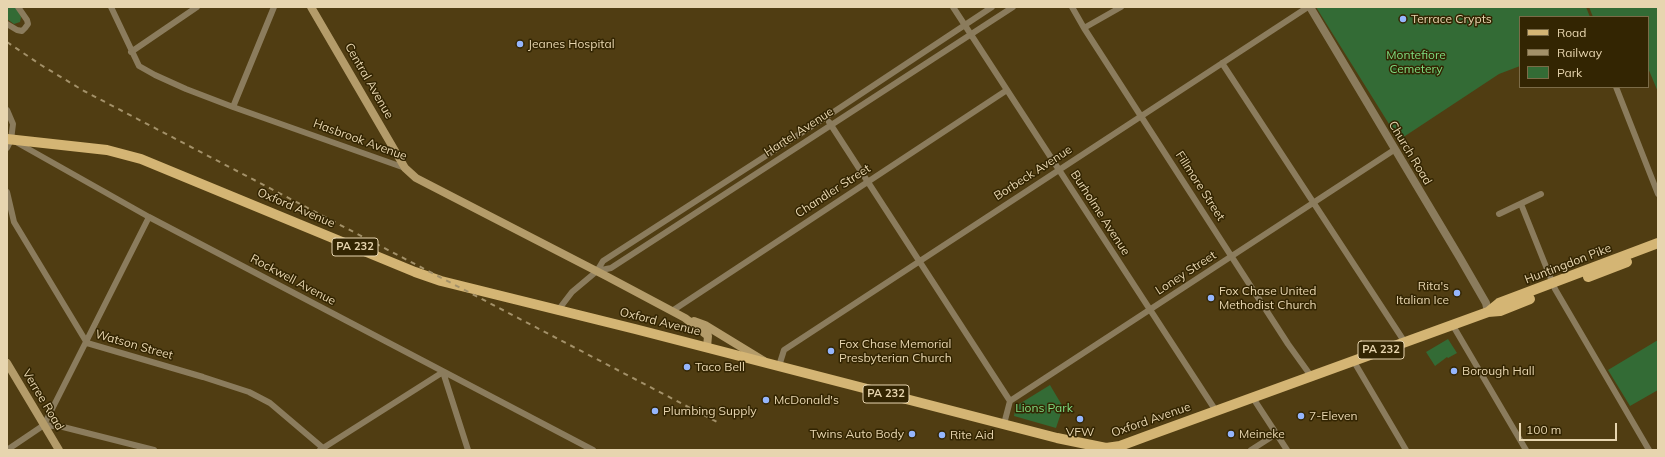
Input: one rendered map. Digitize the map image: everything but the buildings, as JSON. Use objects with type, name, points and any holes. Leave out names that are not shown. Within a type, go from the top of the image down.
[{"type":"main road","name":"Central Avenue","points":[[311,7],[405,168]]},
{"type":"main road","name":"Oxford Avenue","points":[[8,142],[108,150],[141,158],[429,278],[707,347],[1106,450],[1311,376]]},
{"type":"main road","name":"Hasbrook Avenue","points":[[405,168],[416,178],[685,318],[705,325],[768,363]]},
{"type":"main road","name":"Huntingdon Pike","points":[[1311,376],[1452,324],[1488,312],[1500,311],[1658,243]]},
{"type":"main road","name":"Huntingdon Pike","points":[[1554,287],[1658,249]]},
{"type":"main road","name":"Hasbrook Avenue","points":[[685,318],[708,336],[707,347]]},
{"type":"main road","name":"Verree Road","points":[[7,363],[59,450]]},
{"type":"street","points":[[7,24],[17,30],[22,31],[28,24],[18,7]]},
{"type":"street","name":"Hasbrook Avenue","points":[[111,7],[131,52],[139,66],[155,75],[233,107],[405,168]]},
{"type":"street","points":[[131,52],[197,7]]},
{"type":"street","points":[[233,107],[274,7]]},
{"type":"street","name":"Burholme Avenue","points":[[953,7],[1216,411]]},
{"type":"street","name":"Hartel Avenue","points":[[559,310],[572,292],[597,271],[603,261],[826,117],[992,7]]},
{"type":"street","name":"Hartel Avenue","points":[[597,271],[610,268],[1013,7]]},
{"type":"street","name":"Fillmore Street","points":[[1072,7],[1084,28],[1233,256],[1288,344],[1311,376]]},
{"type":"street","points":[[1084,28],[1121,7]]},
{"type":"street","name":"Borbeck Avenue","points":[[779,366],[784,350],[1058,169],[1142,117],[1309,7]]},
{"type":"street","name":"Church Road","points":[[1309,7],[1486,303],[1488,312]]},
{"type":"street","points":[[1222,63],[1404,341]]},
{"type":"street","points":[[1616,88],[1658,194]]},
{"type":"street","name":"Chandler Street","points":[[672,311],[1007,90]]},
{"type":"street","points":[[7,110],[13,124],[8,142]]},
{"type":"street","points":[[826,117],[1010,401],[1004,424]]},
{"type":"street","name":"Rockwell Avenue","points":[[8,142],[593,450]]},
{"type":"street","name":"Loney Street","points":[[1010,401],[1394,150]]},
{"type":"street","name":"Watson Street","points":[[7,192],[14,222],[87,343],[249,392],[270,403],[321,449]]},
{"type":"street","points":[[1499,214],[1541,194]]},
{"type":"street","points":[[1521,204],[1554,287],[1649,450]]},
{"type":"street","points":[[7,450],[44,425],[150,217]]},
{"type":"street","points":[[1452,324],[1526,450]]},
{"type":"street","points":[[1353,360],[1406,450]]},
{"type":"street","points":[[321,449],[443,372],[468,450]]},
{"type":"street","points":[[1253,398],[1287,450]]},
{"type":"street","points":[[44,425],[63,427],[154,450]]},
{"type":"street","points":[[1251,450],[1276,434]]},
{"type":"green space","points":[[7,7],[16,7],[21,17],[20,22],[14,24],[7,19]]},
{"type":"green space","name":"Montefiore Cemetery","points":[[1316,7],[1586,7],[1590,16],[1519,16],[1519,66],[1499,74],[1399,140]]},
{"type":"green space","points":[[1589,7],[1658,7],[1658,92],[1649,70],[1649,16],[1593,16]]},
{"type":"green space","points":[[1448,339],[1457,353],[1448,358],[1447,357],[1435,366],[1426,352]]},
{"type":"green space","points":[[1658,340],[1658,390],[1630,406],[1608,370]]},
{"type":"green space","name":"Lions Park","points":[[1050,385],[1063,407],[1056,428],[1014,416],[1016,406]]},
{"type":"railway","points":[[7,42],[84,91],[717,422]]},
{"type":"place","name":"Terrace Crypts","points":[[1403,19]]},
{"type":"place","name":"Jeanes Hospital","points":[[520,44]]},
{"type":"place","name":"Rita's Italian Ice","points":[[1457,293]]},
{"type":"place","name":"Fox Chase United Methodist Church","points":[[1211,298]]},
{"type":"place","name":"Fox Chase Memorial Presbyterian Church","points":[[831,351]]},
{"type":"place","name":"Taco Bell","points":[[687,367]]},
{"type":"place","name":"Borough Hall","points":[[1454,371]]},
{"type":"place","name":"McDonald's","points":[[766,400]]},
{"type":"place","name":"Plumbing Supply","points":[[655,411]]},
{"type":"place","name":"7-Eleven","points":[[1301,416]]},
{"type":"place","name":"VFW","points":[[1080,419]]},
{"type":"place","name":"Twins Auto Body","points":[[912,434]]},
{"type":"place","name":"Meineke","points":[[1231,434]]},
{"type":"place","name":"Rite Aid","points":[[942,435]]}]
